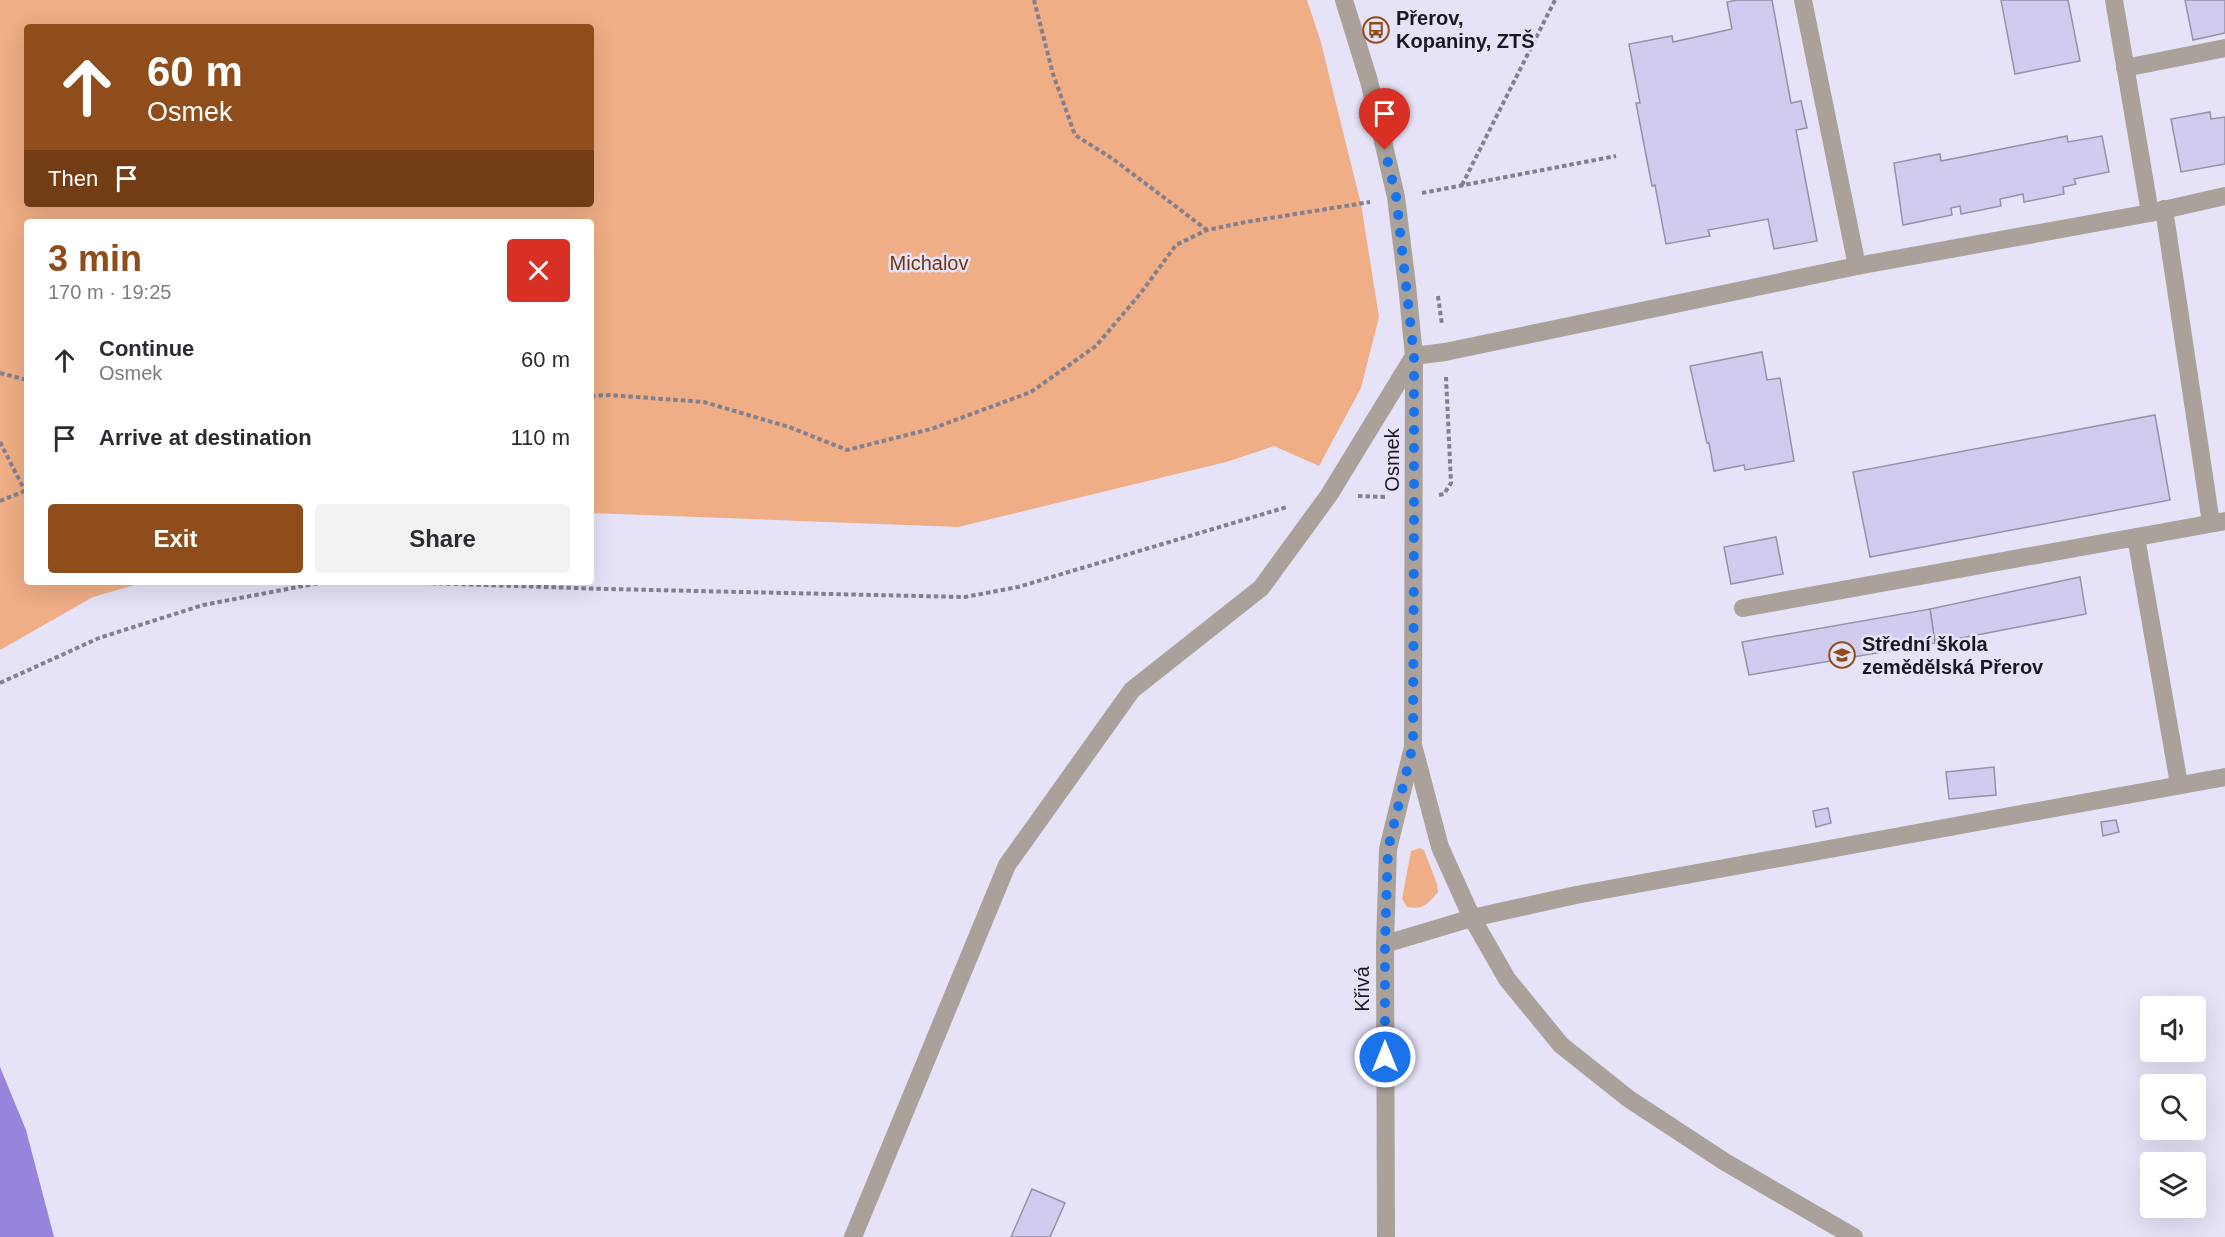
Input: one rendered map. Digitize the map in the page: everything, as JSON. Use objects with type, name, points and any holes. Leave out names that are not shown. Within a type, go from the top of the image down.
[{"type":"street","name":"Osmek","points":[[1344,0],[1369,81],[1396,196],[1414,356],[1413,745],[1440,847],[1472,918],[1507,979],[1561,1045],[1629,1100],[1725,1162],[1854,1237]]},
{"type":"street","points":[[1803,0],[1857,266]]},
{"type":"street","points":[[1743,608],[2218,522],[2157,211],[2125,68],[2114,0]]},
{"type":"street","points":[[2125,68],[2225,48]]},
{"type":"street","points":[[853,1237],[1007,865],[1132,690],[1261,588],[1329,495],[1414,356],[1445,352],[1857,266],[2157,211],[2225,196]]},
{"type":"street","points":[[2136,537],[2179,784]]},
{"type":"street","name":"Křivá","points":[[1386,1237],[1385,944],[1388,849],[1413,745]]},
{"type":"street","points":[[1385,944],[1472,918],[1587,893],[2225,777]]},
{"type":"path","points":[[1034,0],[1053,74],[1075,135],[1113,159],[1207,230]]},
{"type":"path","points":[[1461,186],[1555,0]]},
{"type":"path","points":[[594,396],[704,402],[789,427],[847,450],[931,429],[1031,392],[1096,346],[1140,294],[1176,245],[1207,230],[1461,186],[1616,156]]},
{"type":"path","points":[[0,373],[24,379]]},
{"type":"path","points":[[0,442],[24,487]]},
{"type":"path","points":[[0,501],[24,492]]},
{"type":"path","points":[[485,585],[965,597],[1018,587],[1329,495]]},
{"type":"path","points":[[0,683],[99,638],[203,605],[308,585]]},
{"type":"green space","name":"Michalov","points":[[0,0],[1307,0],[1320,39],[1361,204],[1379,317],[1361,388],[1319,466],[1274,446],[1226,462],[958,527],[594,513],[594,219],[24,219],[24,585],[135,585],[93,597],[0,650]]},
{"type":"green space","points":[[1420,848],[1424,850],[1438,892],[1425,905],[1417,908],[1407,907],[1402,899],[1411,851]]},
{"type":"shaded area","points":[[0,1067],[26,1130],[54,1237],[0,1237]]},
{"type":"building","points":[[1772,0],[1791,103],[1801,101],[1807,128],[1796,130],[1817,241],[1774,249],[1768,219],[1708,230],[1710,236],[1666,244],[1636,103],[1640,103],[1629,44],[1672,36],[1673,42],[1732,29],[1727,2]]},
{"type":"building","points":[[2001,0],[2068,0],[2080,61],[2015,74]]},
{"type":"building","points":[[2185,0],[2225,0],[2225,33],[2193,40]]},
{"type":"building","points":[[2210,112],[2211,119],[2225,117],[2225,164],[2181,172],[2171,119]]},
{"type":"building","points":[[2067,136],[2068,142],[2102,136],[2109,172],[2074,179],[2076,184],[2063,187],[2064,194],[2024,202],[2023,194],[2000,199],[2001,206],[1961,214],[1960,206],[1951,208],[1952,215],[1903,225],[1894,163],[1940,154],[1941,161]]},
{"type":"building","points":[[1762,352],[1767,380],[1780,378],[1794,461],[1745,470],[1744,465],[1714,471],[1690,366]]},
{"type":"building","points":[[2155,415],[2170,500],[1870,557],[1853,472]]},
{"type":"building","points":[[1776,537],[1783,574],[1731,584],[1724,547]]},
{"type":"building","points":[[2080,577],[2086,614],[1935,643],[1930,609]]},
{"type":"building","points":[[1930,609],[1935,643],[1749,675],[1742,642]]},
{"type":"building","points":[[1994,767],[1996,795],[1949,799],[1946,772]]},
{"type":"building","points":[[1828,808],[1831,823],[1816,827],[1813,811]]},
{"type":"building","points":[[2116,820],[2119,832],[2103,836],[2101,822]]},
{"type":"building","points":[[1032,1189],[1065,1203],[1050,1237],[1011,1237]]},
{"type":"place","name":"Přerov, Kopaniny, ZTŠ","points":[[1376,30]]},
{"type":"place","name":"Střední škola zemědělská Přerov","points":[[1842,655]]},
{"type":"route","points":[[1385,150],[1396,196],[1414,356],[1414,520],[1413,745],[1388,849],[1385,1057]]}]
